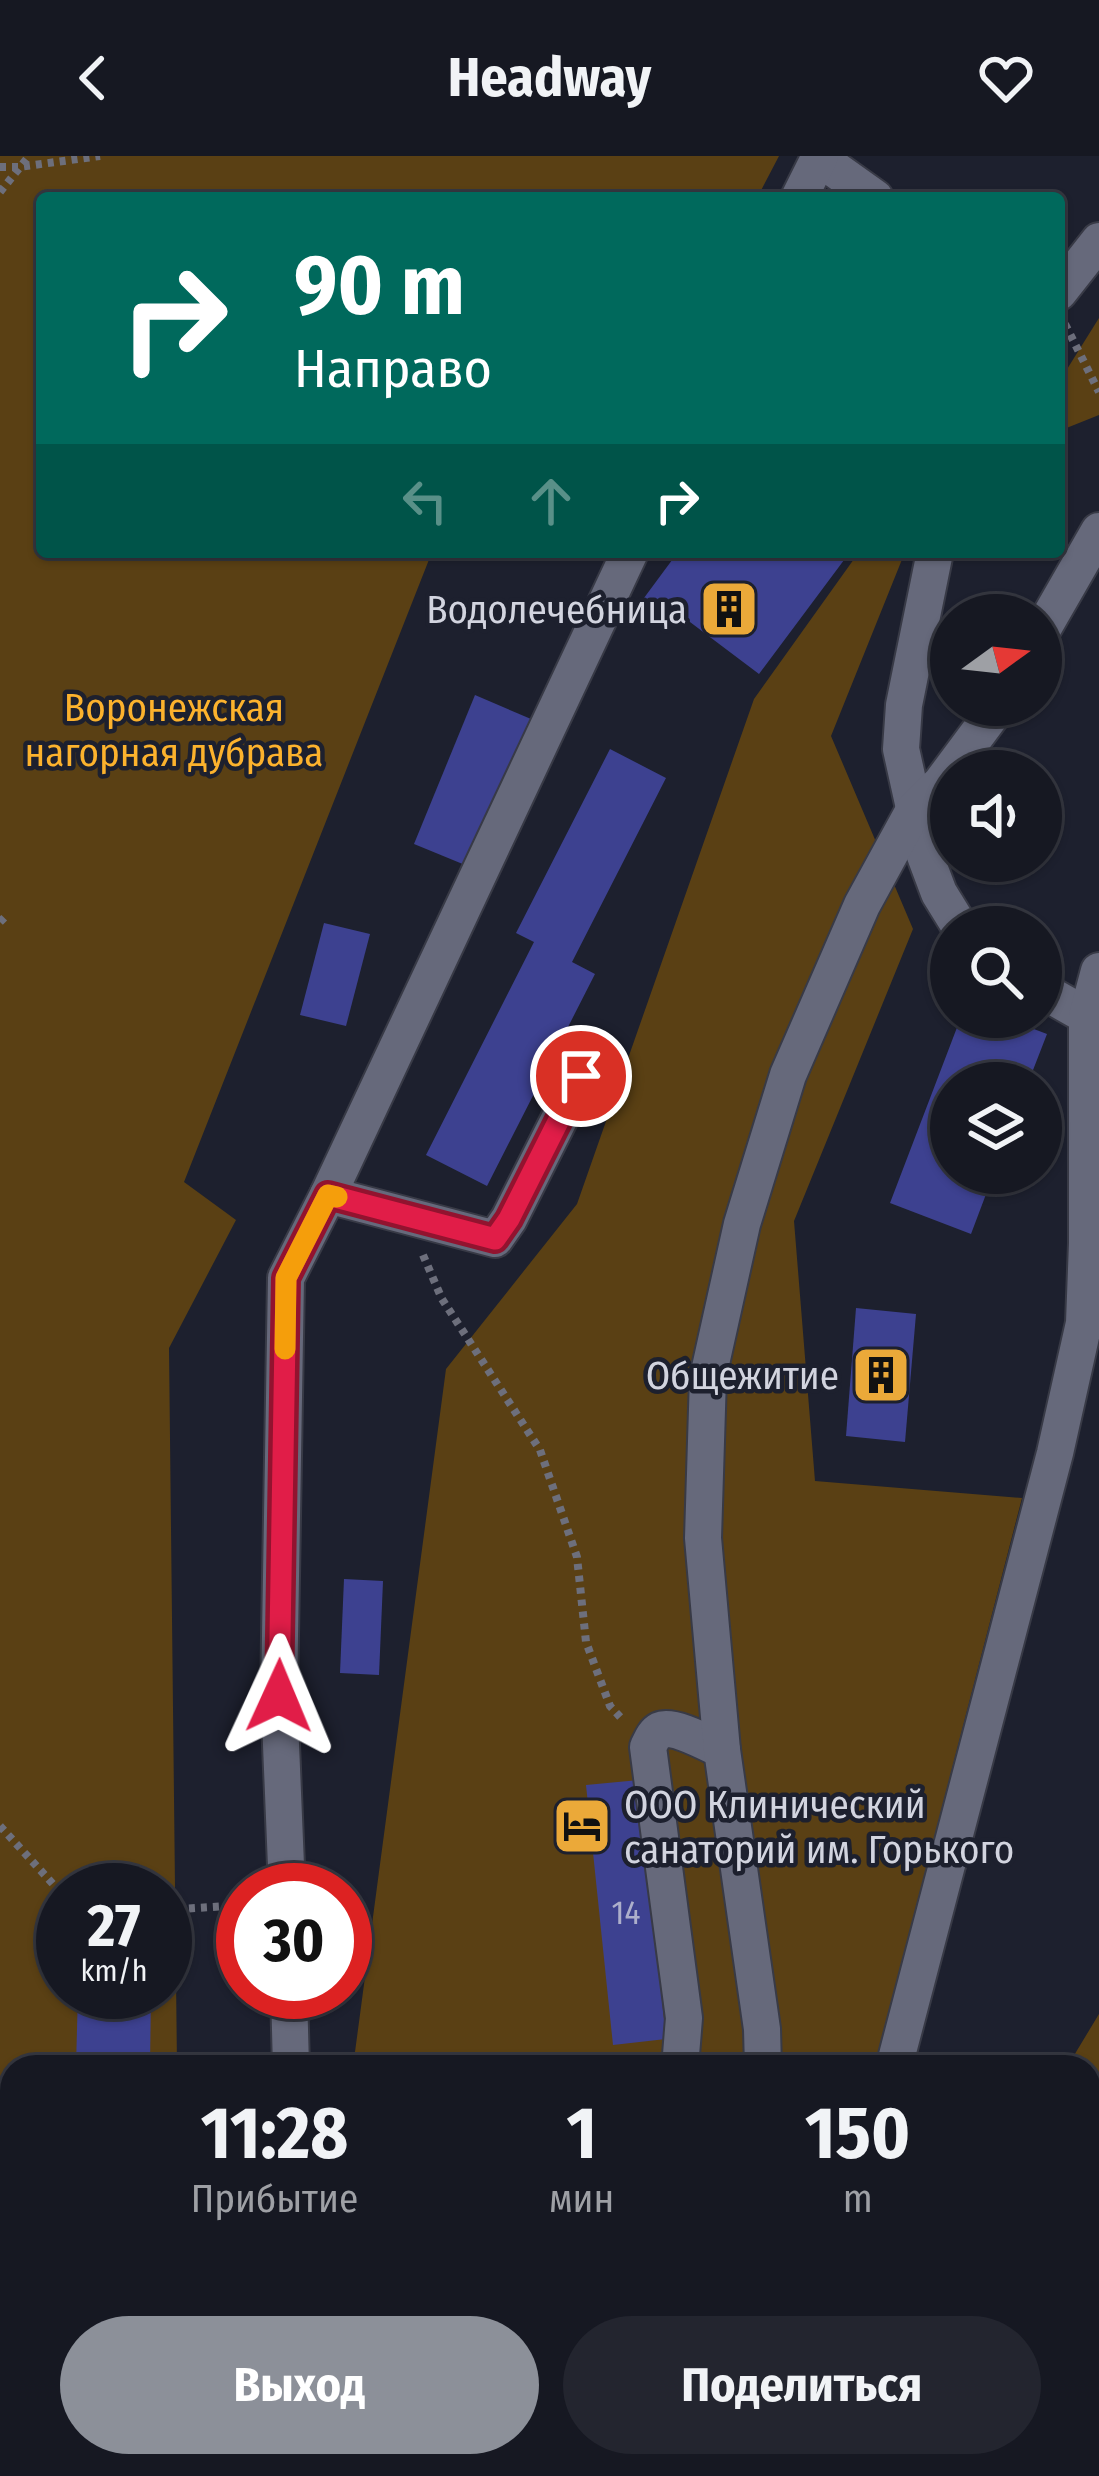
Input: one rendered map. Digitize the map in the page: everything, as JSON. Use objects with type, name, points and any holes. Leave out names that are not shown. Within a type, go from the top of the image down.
[{"type":"street","points":[[802,192],[820,157],[867,192]]},
{"type":"street","points":[[1065,284],[1099,241]]},
{"type":"street","points":[[1062,595],[1099,531]]},
{"type":"street","points":[[286,1863],[279,1696],[286,1278],[626,558]]},
{"type":"street","points":[[934,558],[904,705],[901,749],[924,853],[947,906]]},
{"type":"street","points":[[763,2055],[722,1750],[703,1538],[708,1378],[742,1224],[788,1075],[862,905],[914,810],[941,783],[983,726]]},
{"type":"street","points":[[897,2055],[1055,1454],[1084,1323],[1087,1016],[1099,971]]},
{"type":"street","points":[[1062,1002],[1087,1016]]},
{"type":"street","points":[[328,1195],[495,1239],[581,1076]]},
{"type":"street","points":[[681,2055],[684,2018],[647,1747],[663,1728],[722,1750]]},
{"type":"street","points":[[290,2019],[291,2055]]},
{"type":"path","points":[[0,192],[29,156]]},
{"type":"path","points":[[0,167],[100,156]]},
{"type":"path","points":[[1065,324],[1099,392]]},
{"type":"path","points":[[405,1215],[442,1299],[540,1450],[577,1557],[586,1642],[610,1706],[647,1747]]},
{"type":"path","points":[[0,1826],[36,1865]]},
{"type":"green space","name":"Воронежская нагорная дубрава","points":[[0,156],[779,156],[760,192],[36,192],[36,558],[430,558],[184,1182],[236,1220],[169,1348],[175,1863],[36,1863],[36,2019],[176,2019],[177,2055],[0,2055]]},
{"type":"green space","points":[[1099,318],[1099,415],[1065,429],[1065,372]]},
{"type":"green space","points":[[855,558],[903,558],[831,736],[913,929],[794,1221],[815,1481],[1022,1498],[878,2055],[355,2055],[359,2019],[372,2019],[372,1924],[446,1369],[577,1204],[754,699]]},
{"type":"green space","points":[[1099,2014],[1099,2055],[1074,2055]]},
{"type":"building","name":"Водолечебница","points":[[674,558],[846,558],[759,674],[682,616],[674,627],[641,602]]},
{"type":"building","points":[[475,695],[531,719],[470,867],[414,844]]},
{"type":"building","points":[[610,749],[666,778],[572,962],[595,974],[487,1186],[426,1155],[534,942],[516,933]]},
{"type":"building","points":[[324,923],[370,934],[346,1026],[300,1015]]},
{"type":"building","points":[[953,1038],[1045,1038],[1036,1062],[944,1062]]},
{"type":"building","points":[[930,1098],[930,1194],[986,1194],[971,1234],[890,1203]]},
{"type":"building","name":"Общежитие","points":[[856,1308],[916,1314],[905,1442],[846,1436]]},
{"type":"building","points":[[344,1579],[383,1581],[379,1675],[340,1673]]},
{"type":"building","points":[[639,1780],[666,2039],[613,2045],[586,1785]]},
{"type":"building","points":[[77,2019],[151,2019],[150,2055],[76,2055]]},
{"type":"slow traffic","points":[[285,1349],[286,1278],[328,1195],[337,1197]]},
{"type":"place","name":"Водолечебница","points":[[729,609]]},
{"type":"place","name":"Общежитие","points":[[881,1375]]},
{"type":"place","name":"ООО Клинический санаторий им. Горького","points":[[582,1826]]},
{"type":"route","points":[[279,1696],[286,1278],[328,1195],[495,1239],[581,1076]]}]
